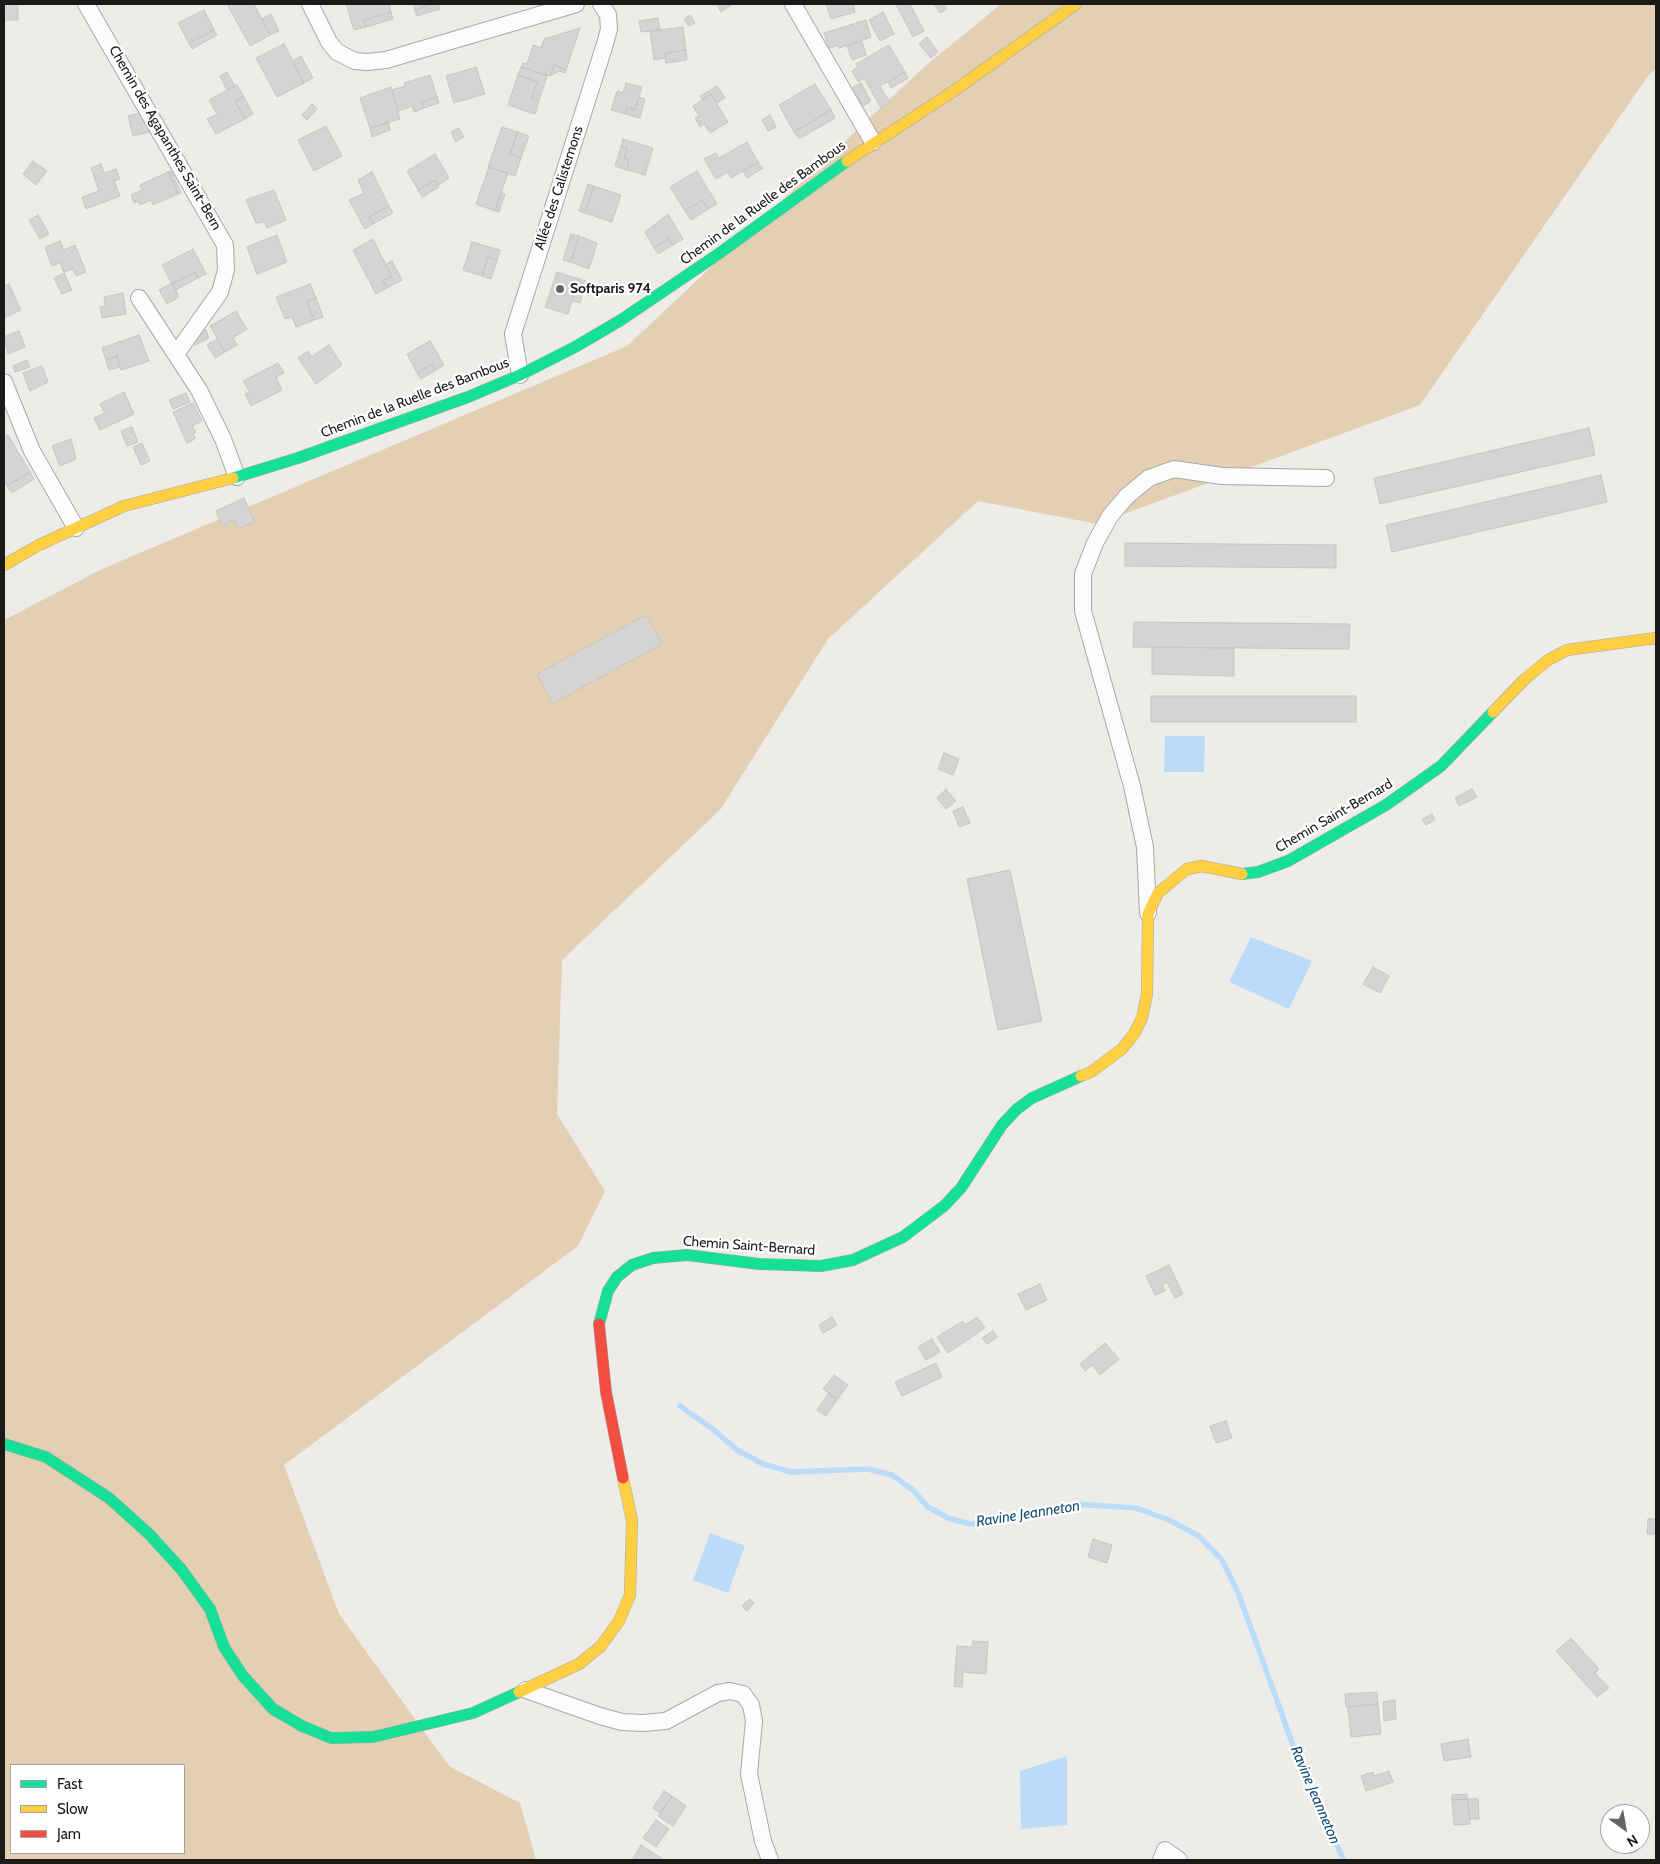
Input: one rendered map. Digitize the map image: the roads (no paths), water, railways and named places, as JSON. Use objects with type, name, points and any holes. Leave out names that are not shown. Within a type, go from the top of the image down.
[{"type":"street","name":"Chemin des Agapanthes Saint-Bern","points":[[86,4],[225,244],[226,270],[220,292],[176,354]]},
{"type":"street","points":[[310,4],[329,42],[337,52],[355,61],[367,62],[386,60],[576,4]]},
{"type":"street","name":"Allée des Calistemons","points":[[520,375],[513,334],[606,44],[609,29],[608,15],[601,4]]},
{"type":"street","points":[[793,4],[873,142]]},
{"type":"street","name":"Chemin de la Ruelle des Bambous","points":[[4,566],[76,528],[124,506],[237,477],[468,397],[520,375],[575,347],[621,320],[714,257],[873,142],[963,84],[1052,23],[1076,4]]},
{"type":"street","points":[[139,298],[199,390],[223,439],[237,477]]},
{"type":"street","points":[[4,382],[32,451],[76,528]]},
{"type":"street","points":[[1148,914],[1145,847],[1132,786],[1083,611],[1083,574],[1095,543],[1110,516],[1127,496],[1149,478],[1174,469],[1222,476],[1326,478]]},
{"type":"street","name":"Chemin Saint-Bernard","points":[[4,1444],[46,1457],[78,1476],[109,1498],[149,1534],[180,1568],[210,1609],[224,1647],[243,1676],[272,1709],[302,1726],[331,1738],[373,1737],[473,1713],[526,1690],[579,1664],[601,1646],[619,1622],[630,1594],[632,1520],[606,1392],[598,1322],[608,1291],[617,1277],[632,1266],[654,1258],[687,1255],[759,1264],[821,1266],[853,1260],[902,1236],[944,1206],[961,1188],[1002,1125],[1017,1108],[1032,1098],[1091,1072],[1122,1049],[1134,1034],[1142,1018],[1148,994],[1148,914],[1158,893],[1171,880],[1187,869],[1202,866],[1242,874],[1271,868],[1288,861],[1386,805],[1441,766],[1524,680],[1548,660],[1567,650],[1656,638]]},
{"type":"street","points":[[526,1690],[600,1716],[622,1722],[643,1723],[666,1721],[718,1693],[730,1691],[743,1694],[751,1705],[754,1722],[749,1774],[763,1841],[770,1860]]},
{"type":"street","points":[[1161,1860],[1165,1850],[1179,1860]]},
{"type":"water","points":[[1165,736],[1205,736],[1204,772],[1164,772]]},
{"type":"water","points":[[1251,937],[1312,961],[1289,1009],[1229,982]]},
{"type":"water","points":[[710,1533],[745,1546],[728,1593],[693,1580]]},
{"type":"water","points":[[1067,1756],[1067,1825],[1021,1829],[1020,1771]]},
{"type":"waterway","name":"Ravine Jeanneton","points":[[680,1406],[714,1430],[737,1450],[763,1464],[791,1472],[868,1469],[892,1475],[913,1490],[928,1507],[948,1518],[970,1524],[991,1523],[1074,1504],[1136,1508],[1169,1520],[1199,1536],[1222,1560],[1239,1595],[1307,1784],[1344,1860]]},
{"type":"place","name":"Softparis 974","points":[[560,289]]}]
